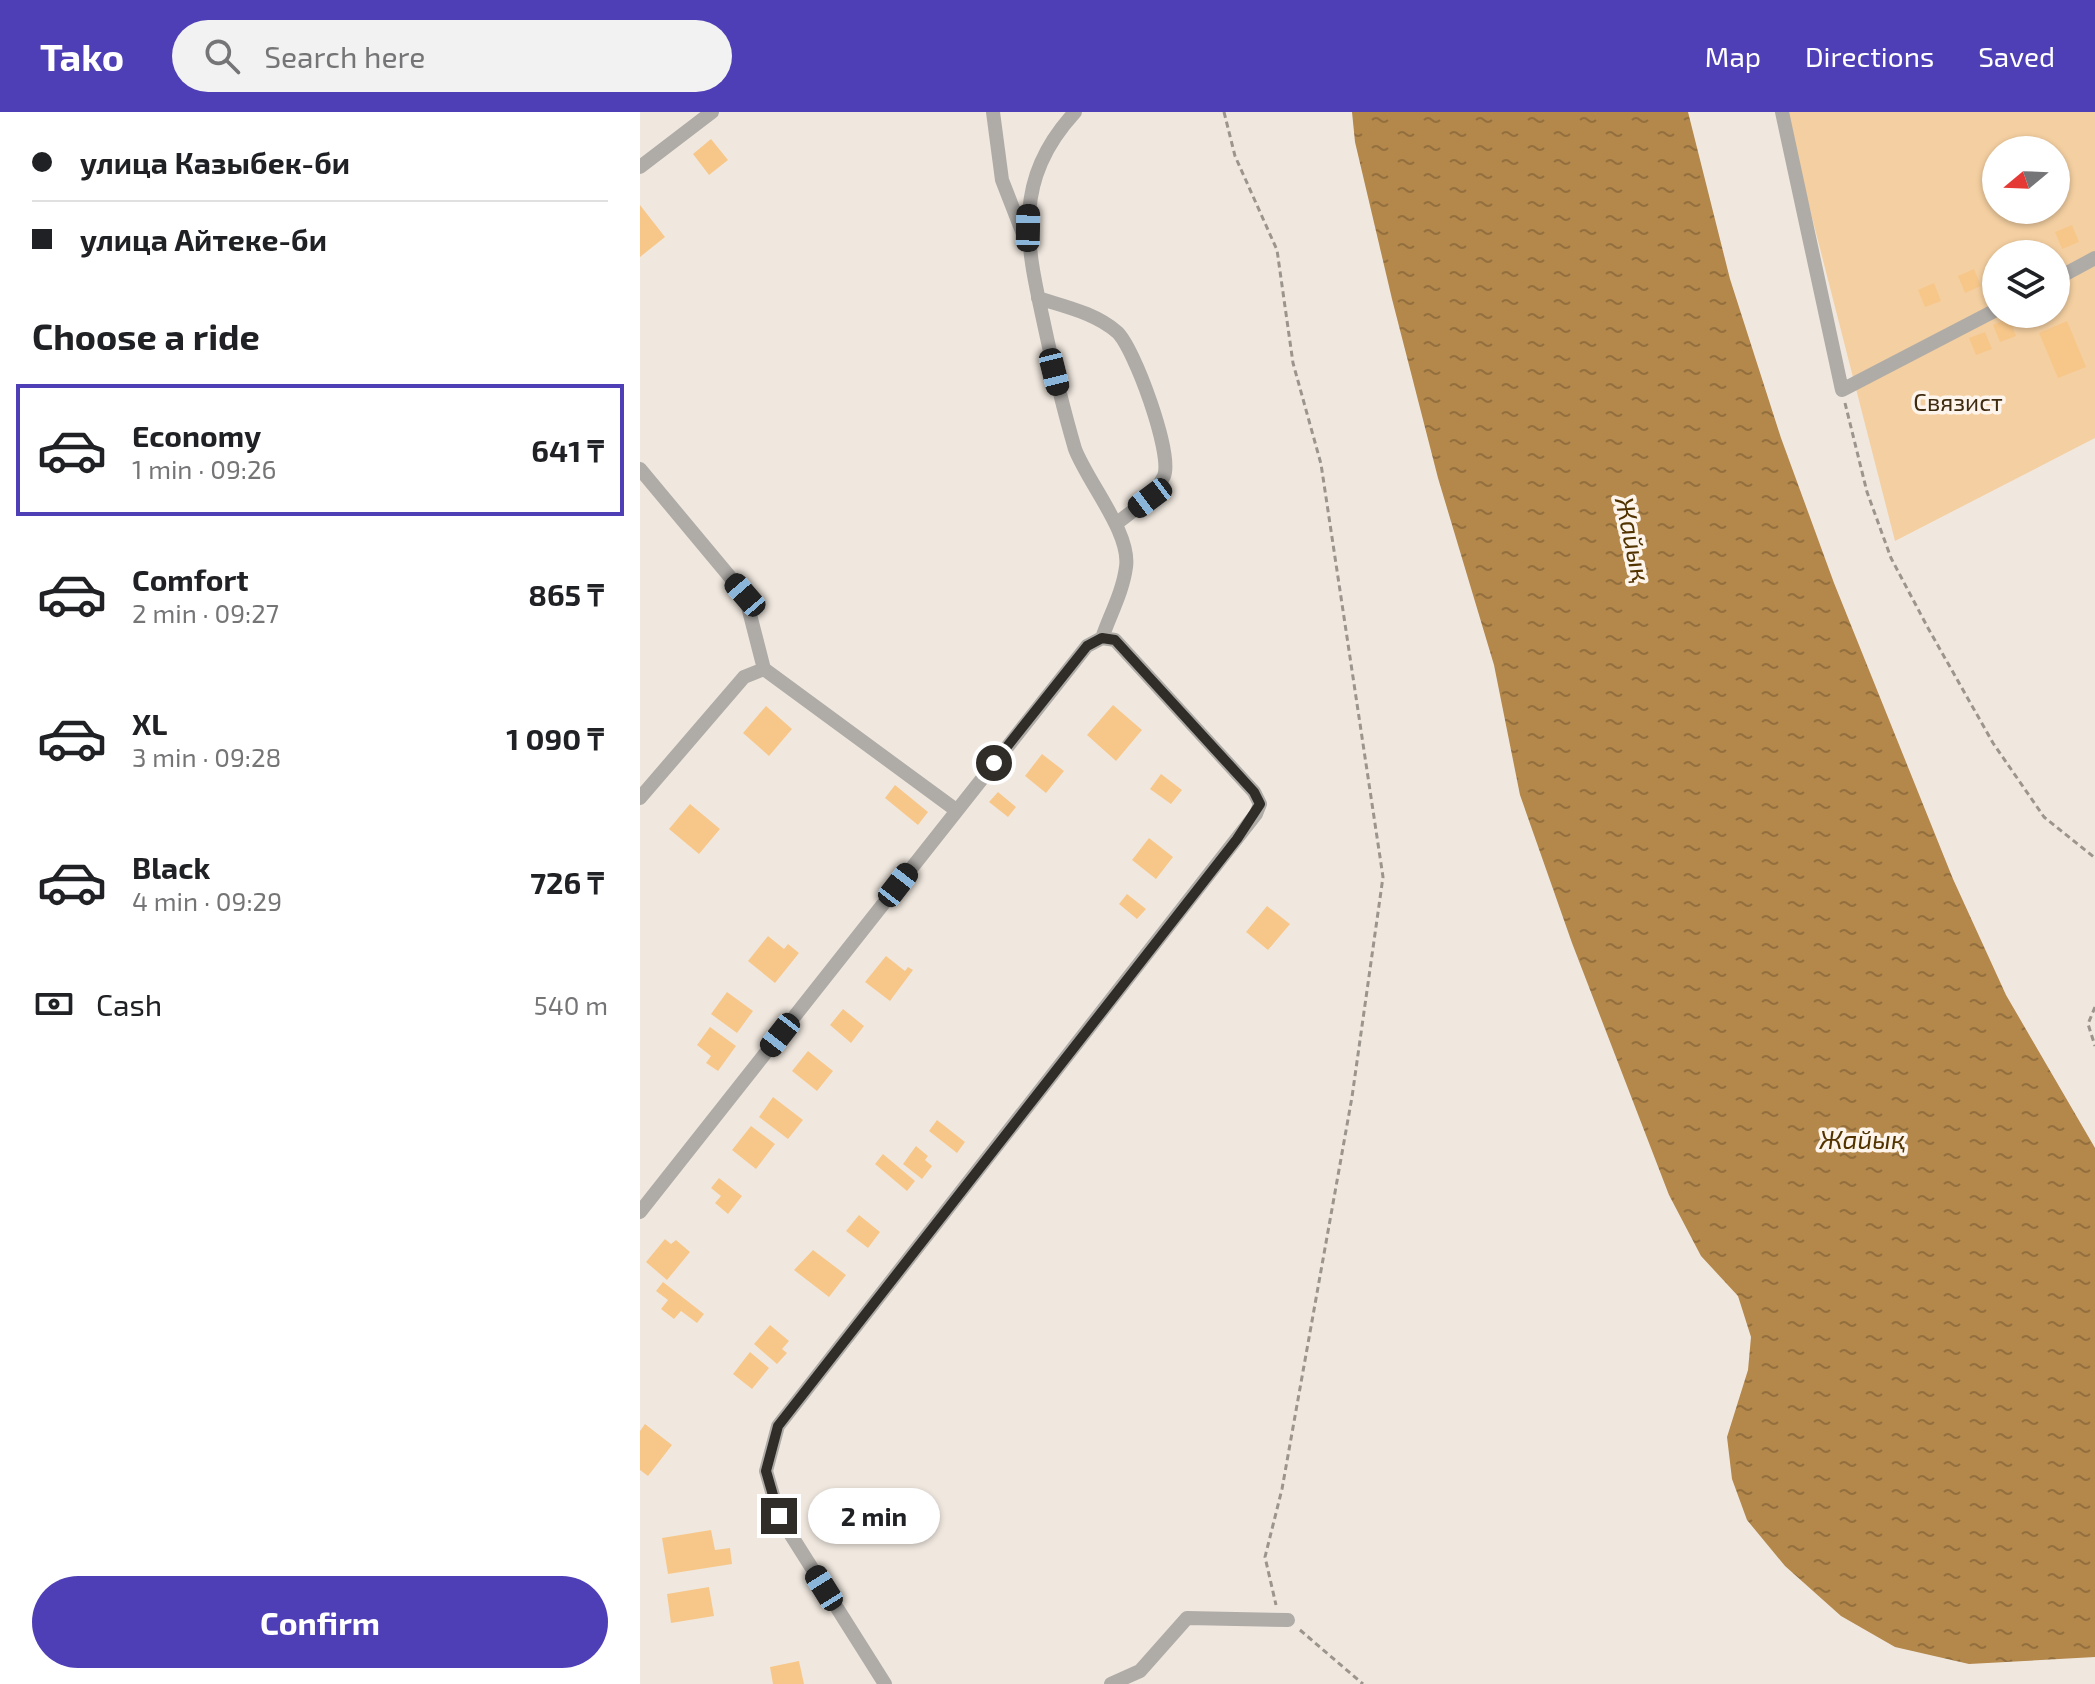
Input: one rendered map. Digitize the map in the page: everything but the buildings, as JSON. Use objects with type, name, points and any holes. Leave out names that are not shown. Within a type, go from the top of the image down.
[{"type":"street","points":[[640,167],[712,112]]},
{"type":"street","points":[[993,112],[1002,180],[1028,246],[1075,449],[1086,477],[1117,523],[1124,542],[1126,566],[1102,638]]},
{"type":"street","points":[[1028,246],[1028,210],[1041,160],[1075,112]]},
{"type":"street","points":[[1782,112],[1842,390],[1982,317]]},
{"type":"street","points":[[2070,271],[2095,258]]},
{"type":"street","points":[[1038,298],[1093,316],[1120,334],[1165,444],[1165,473],[1150,498],[1117,523]]},
{"type":"street","points":[[640,469],[745,595],[764,669],[956,810]]},
{"type":"street","points":[[640,1212],[1087,646],[1102,638],[1115,640],[1254,792],[1260,804],[1247,827],[778,1426],[766,1471],[779,1516],[885,1684]]},
{"type":"street","points":[[640,798],[744,677],[764,669]]},
{"type":"street","points":[[1111,1684],[1140,1671],[1187,1618],[1288,1620]]},
{"type":"path","points":[[1224,112],[1235,156],[1277,250],[1293,363],[1321,464],[1383,877],[1352,1097],[1282,1489],[1265,1557],[1278,1610],[1363,1684]]},
{"type":"path","points":[[1842,390],[1867,492],[1886,545],[1928,628],[1993,743],[2044,817],[2095,858]]},
{"type":"path","points":[[2095,1007],[2088,1024],[2095,1046]]},
{"type":"green space","name":"Связист","points":[[1785,112],[2095,112],[2095,438],[1895,541]]},
{"type":"water","name":"Жайық","points":[[1352,112],[1688,112],[1730,279],[1781,438],[1834,583],[1953,879],[2006,995],[2095,1148],[2095,1657],[1969,1664],[1895,1647],[1841,1616],[1785,1566],[1747,1520],[1732,1479],[1727,1437],[1748,1370],[1751,1337],[1738,1296],[1701,1256],[1669,1195],[1572,943],[1520,795],[1494,665],[1438,478],[1392,299],[1355,142]]},
{"type":"route","points":[[779,1516],[766,1471],[778,1426],[1237,839],[1260,804],[1254,792],[1115,640],[1102,638],[1087,646],[994,763]]}]
